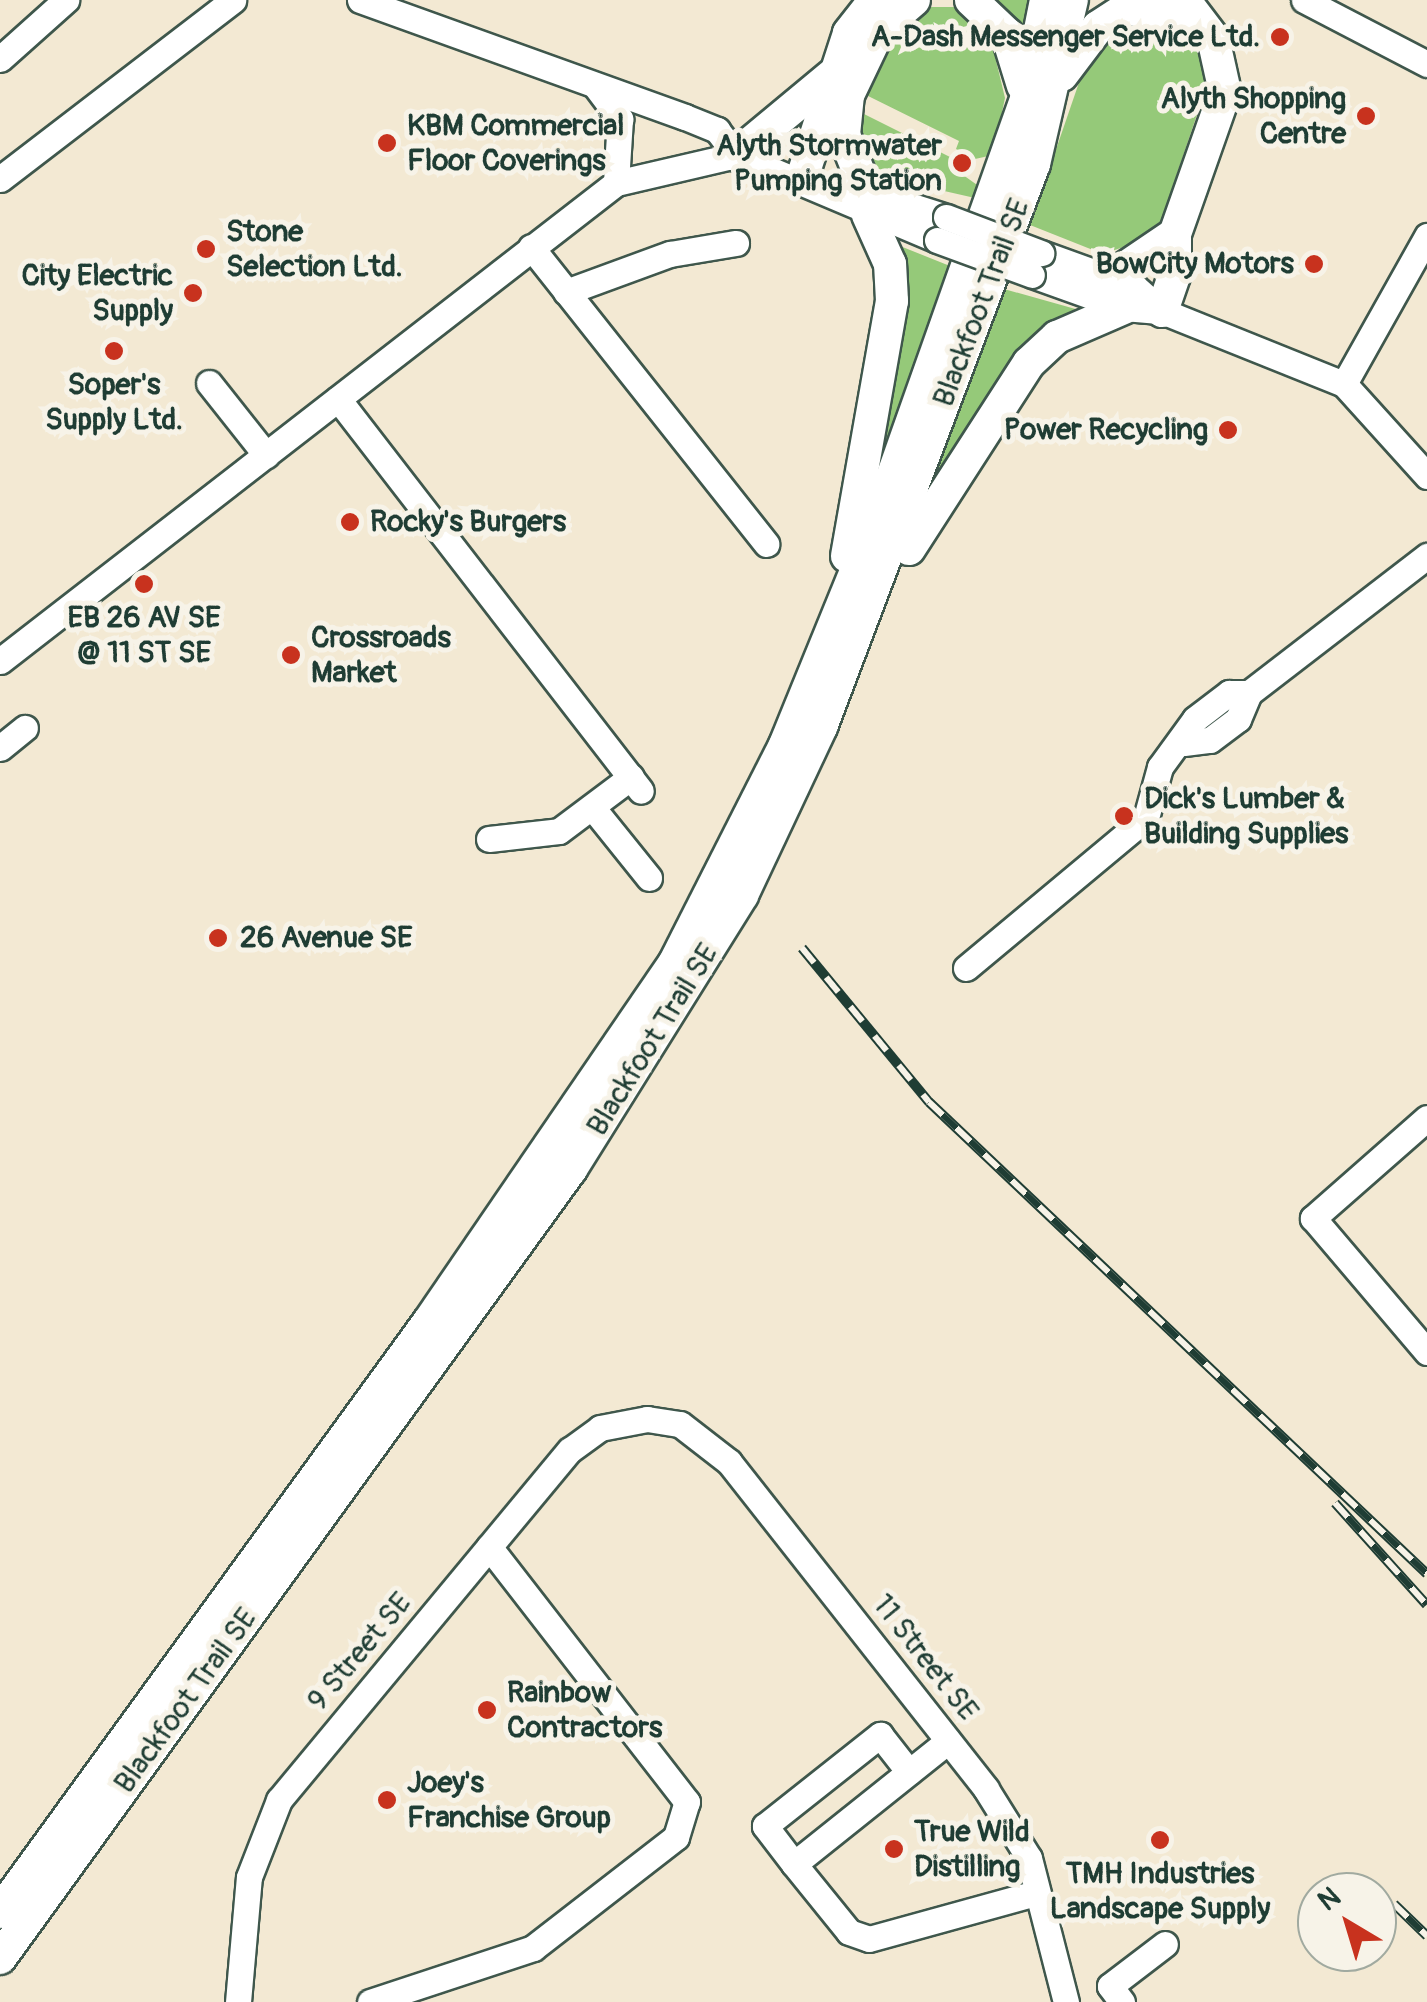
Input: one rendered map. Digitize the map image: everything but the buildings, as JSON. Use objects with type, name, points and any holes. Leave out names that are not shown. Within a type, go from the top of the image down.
[{"type":"main road","points":[[802,178],[834,72],[875,0]]},
{"type":"main road","points":[[855,607],[892,300],[890,264],[844,135],[848,94],[879,30],[914,0]]},
{"type":"main road","points":[[971,0],[1007,34],[1026,100]]},
{"type":"main road","name":"Blackfoot Trail SE","points":[[0,1958],[572,1169],[696,976],[821,727],[855,607],[1026,100],[1046,0]]},
{"type":"main road","name":"Blackfoot Trail SE","points":[[0,1912],[428,1324],[674,964],[746,831],[855,607],[1057,83],[1072,0]]},
{"type":"main road","points":[[1162,311],[1175,274],[1175,234],[1225,92],[1213,38],[1184,0]]},
{"type":"main road","points":[[1057,83],[1098,27],[1126,10],[1176,14],[1213,38]]},
{"type":"main road","points":[[736,154],[834,72]]},
{"type":"main road","points":[[855,607],[1029,363],[1058,336],[1117,293],[1175,234]]},
{"type":"street","points":[[0,59],[66,0]]},
{"type":"street","points":[[0,179],[233,0]]},
{"type":"street","points":[[360,0],[404,8],[596,88],[716,130],[736,154],[1117,293],[1344,384],[1427,476]]},
{"type":"street","points":[[1304,0],[1427,64]]},
{"type":"street","points":[[596,88],[620,119],[616,183]]},
{"type":"street","points":[[6,652],[616,183],[736,154]]},
{"type":"street","points":[[1344,384],[1427,238]]},
{"type":"street","points":[[566,292],[670,254],[736,243]]},
{"type":"street","points":[[531,248],[766,544]]},
{"type":"street","points":[[208,383],[266,455]]},
{"type":"street","points":[[338,399],[636,784],[559,831],[489,839]]},
{"type":"street","points":[[1394,435],[1427,446]]},
{"type":"street","points":[[966,968],[1146,818],[1160,767],[1184,743],[1195,719],[1229,693],[1248,693],[1427,556]]},
{"type":"street","points":[[0,748],[25,728]]},
{"type":"street","points":[[592,808],[649,878]]},
{"type":"street","points":[[1427,1118],[1313,1218],[1427,1352]]},
{"type":"street","name":"9 Street SE","points":[[238,2002],[249,1877],[271,1814],[570,1450],[600,1428],[647,1420]]},
{"type":"street","name":"11 Street SE","points":[[647,1420],[680,1424],[729,1462],[1010,1824],[1036,1892],[1066,2002]]},
{"type":"street","points":[[370,2002],[532,1948],[676,1837],[686,1802],[489,1547]]},
{"type":"street","points":[[909,1772],[880,1734],[766,1826],[849,1932],[869,1939],[1036,1892]]},
{"type":"street","points":[[794,1864],[948,1741]]},
{"type":"street","points":[[1122,2002],[1110,1986],[1165,1944]]},
{"type":"green space","points":[[990,0],[1029,0],[1022,40]]},
{"type":"green space","points":[[927,7],[958,7],[988,27],[1005,98],[993,155],[975,159],[956,149],[959,141],[860,92],[877,50]]},
{"type":"green space","points":[[1119,21],[1177,28],[1198,52],[1206,88],[1156,236],[1103,254],[1030,225],[1085,65]]},
{"type":"green space","points":[[854,109],[952,158],[949,165],[980,187],[975,198],[887,178],[865,155]]},
{"type":"green space","points":[[895,244],[950,266],[877,481]]},
{"type":"green space","points":[[1004,289],[1079,310],[922,500],[986,341]]},
{"type":"railway","points":[[802,948],[929,1102],[1427,1574]]},
{"type":"railway","points":[[1335,1503],[1427,1605]]},
{"type":"railway","points":[[1397,1907],[1427,1936]]},
{"type":"place","name":"A-Dash Messenger Service Ltd.","points":[[1280,37]]},
{"type":"place","name":"Alyth Shopping Centre","points":[[1366,116]]},
{"type":"place","name":"KBM Commercial Floor Coverings","points":[[387,143]]},
{"type":"place","name":"Alyth Stormwater Pumping Station","points":[[962,163]]},
{"type":"place","name":"Stone Selection Ltd.","points":[[206,249]]},
{"type":"place","name":"BowCity Motors","points":[[1314,264]]},
{"type":"place","name":"City Electric Supply","points":[[193,293]]},
{"type":"place","name":"Soper's Supply Ltd.","points":[[114,351]]},
{"type":"place","name":"Power Recycling","points":[[1228,430]]},
{"type":"place","name":"Rocky's Burgers","points":[[350,522]]},
{"type":"place","name":"EB 26 AV SE @ 11 ST SE","points":[[144,584]]},
{"type":"place","name":"Crossroads Market","points":[[291,655]]},
{"type":"place","name":"Dick's Lumber & Building Supplies","points":[[1124,816]]},
{"type":"place","name":"26 Avenue SE","points":[[218,938]]},
{"type":"place","name":"Rainbow Contractors","points":[[487,1710]]},
{"type":"place","name":"Joey's Franchise Group","points":[[387,1800]]},
{"type":"place","name":"TMH Industries Landscape Supply","points":[[1160,1840]]},
{"type":"place","name":"True Wild Distilling","points":[[894,1849]]}]
